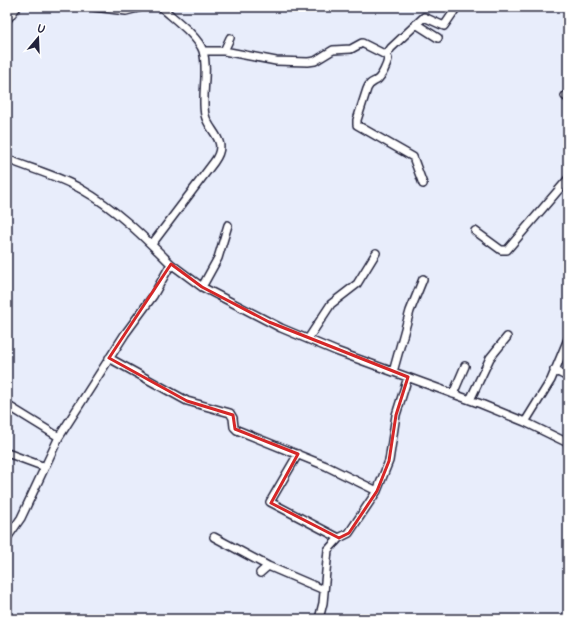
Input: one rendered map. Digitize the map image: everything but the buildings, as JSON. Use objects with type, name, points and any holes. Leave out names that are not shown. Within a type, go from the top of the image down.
[{"type":"street","points":[[8,17],[17,7]]},
{"type":"street","points":[[94,7],[126,11],[142,7]]},
{"type":"street","points":[[152,244],[214,162],[220,151],[216,134],[205,114],[203,51],[194,38],[161,7]]},
{"type":"street","points":[[386,55],[416,24],[425,17],[444,26],[457,7]]},
{"type":"street","points":[[416,24],[438,38]]},
{"type":"street","points":[[224,51],[230,38]]},
{"type":"street","points":[[203,51],[224,51],[265,60],[308,62],[315,61],[333,50],[351,49],[362,44],[386,55],[388,59],[387,64],[379,77],[371,82],[367,89],[357,120],[357,126],[412,156],[423,184]]},
{"type":"street","points":[[7,159],[82,189],[96,198],[152,244],[171,264],[202,287],[269,322],[308,339],[525,422],[568,443]]},
{"type":"street","points":[[475,232],[501,250],[507,250],[568,179]]},
{"type":"street","points":[[202,287],[218,258],[228,226]]},
{"type":"street","points":[[308,339],[331,304],[357,284],[376,253]]},
{"type":"street","points":[[7,538],[9,530],[21,518],[59,436],[109,358],[148,302],[171,264]]},
{"type":"street","points":[[393,372],[410,311],[423,279]]},
{"type":"street","points":[[470,400],[490,358],[507,337]]},
{"type":"street","points":[[525,422],[554,370],[568,340]]},
{"type":"street","points":[[109,358],[187,402],[230,414],[233,418],[235,429],[298,454],[377,491]]},
{"type":"street","points":[[453,394],[465,366]]},
{"type":"street","points":[[554,370],[568,377]]},
{"type":"street","points":[[319,619],[324,590],[328,550],[339,538],[349,533],[377,491],[389,460],[396,415],[408,377]]},
{"type":"street","points":[[7,405],[59,436]]},
{"type":"street","points":[[7,453],[45,467]]},
{"type":"street","points":[[298,454],[270,502],[339,538]]},
{"type":"street","points":[[214,537],[268,566],[324,590]]},
{"type":"street","points":[[260,573],[268,566]]},
{"type":"highlighted area","points":[[171,264],[202,287],[269,322],[408,377],[396,415],[389,461],[377,491],[349,533],[339,538],[271,503],[298,454],[235,429],[233,415],[187,401],[109,358]]}]
